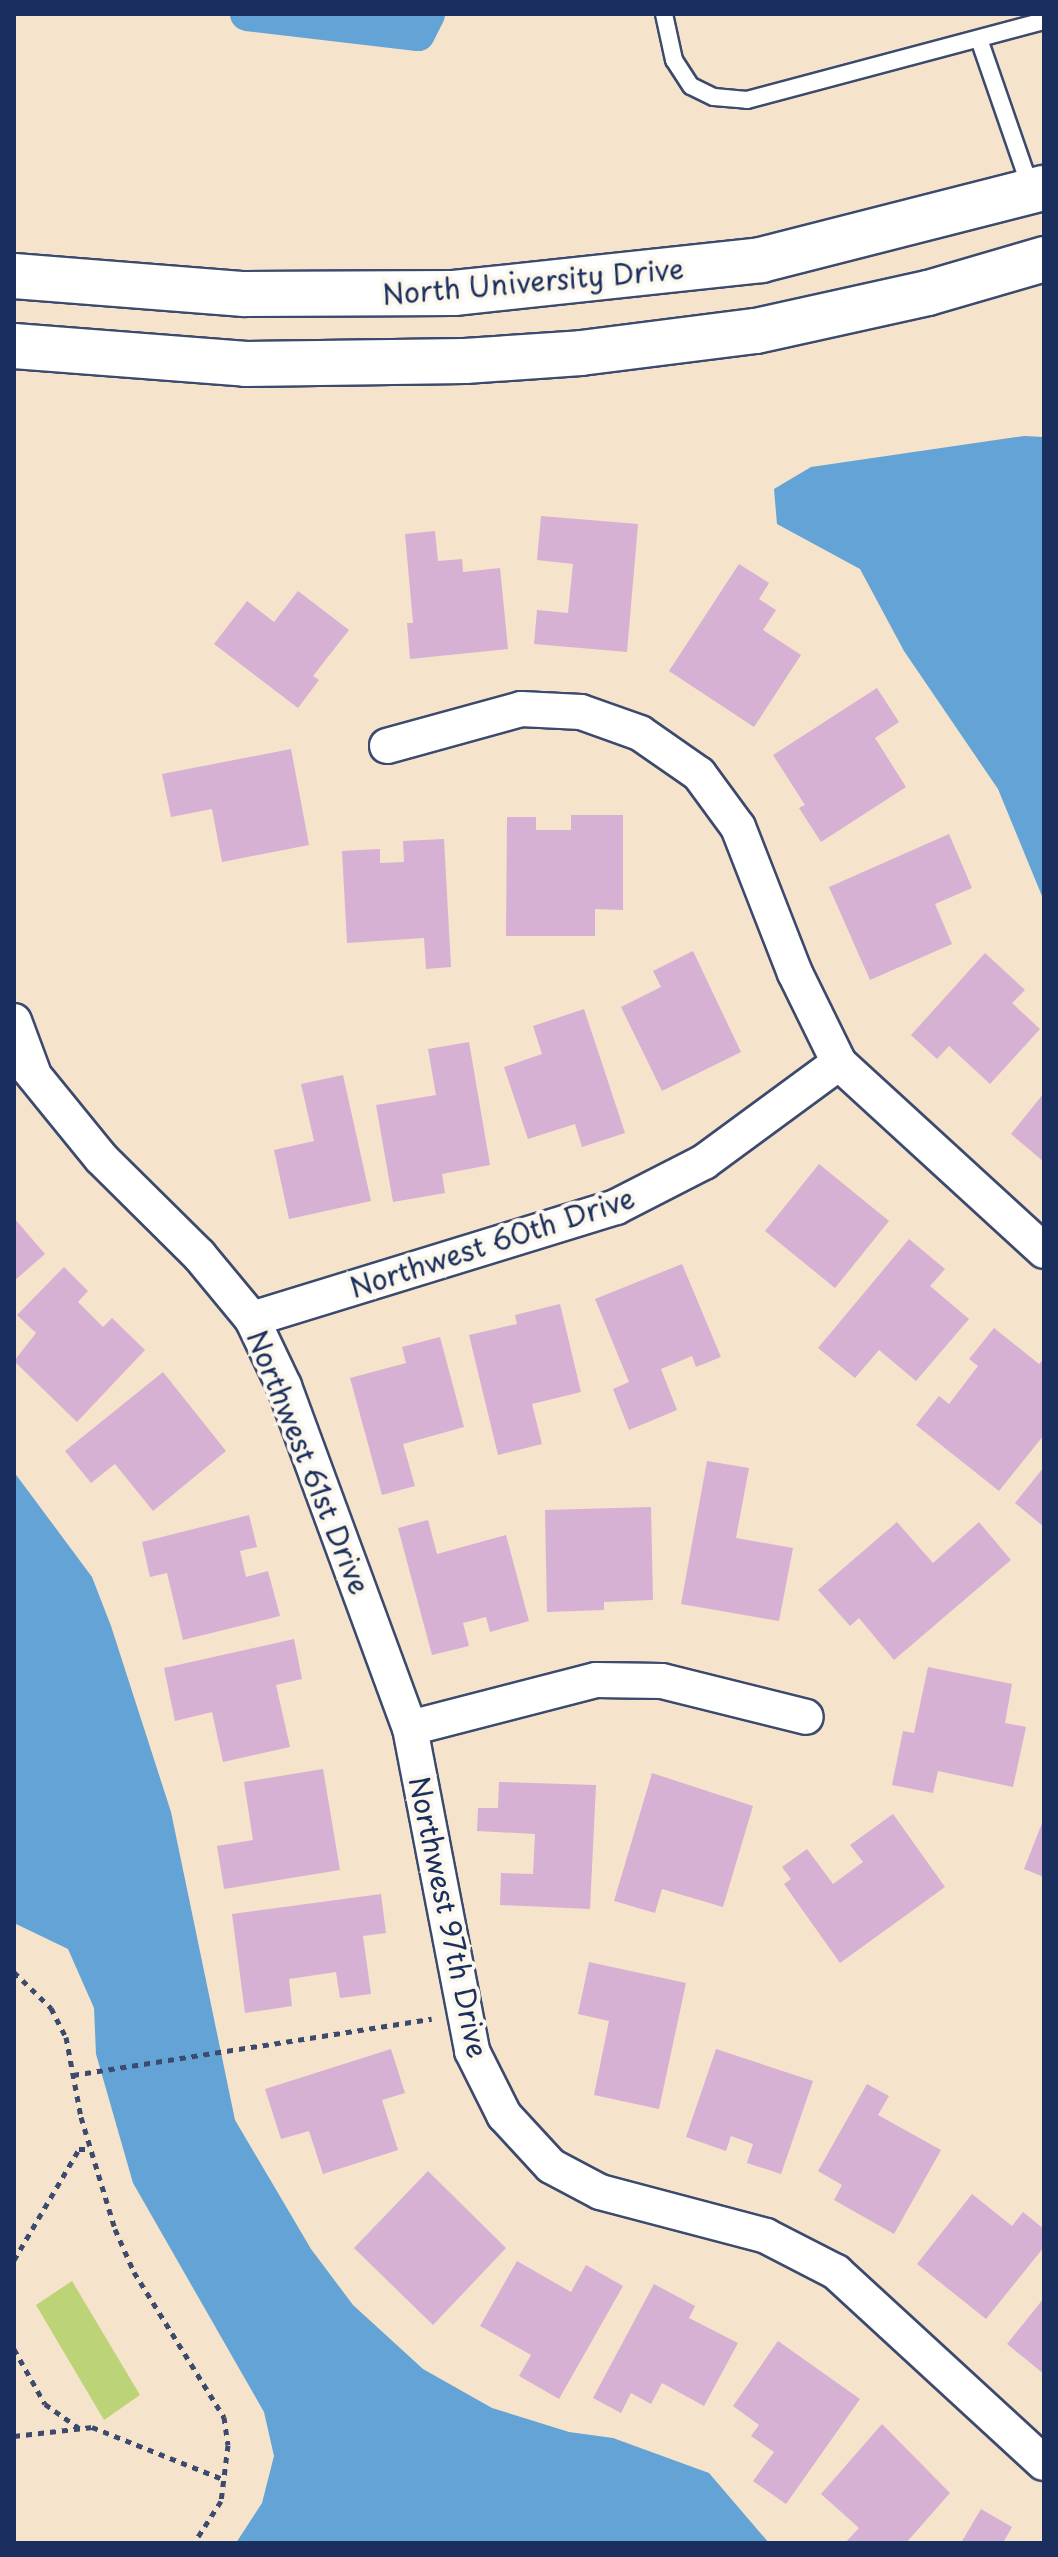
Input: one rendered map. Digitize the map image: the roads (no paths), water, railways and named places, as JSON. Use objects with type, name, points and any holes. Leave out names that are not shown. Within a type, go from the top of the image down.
[{"type":"main road","name":"North University Drive","points":[[14,279],[258,294],[454,293],[761,260],[1040,195]]},
{"type":"main road","points":[[14,346],[246,364],[465,361],[581,353],[756,331],[928,293],[1044,259]]},
{"type":"street","points":[[387,746],[521,709],[581,712],[640,733],[699,774],[738,827],[795,973],[839,1063],[1044,1251]]},
{"type":"street","name":"Northwest 61st Drive","points":[[14,1021],[36,1079]]},
{"type":"street","name":"Northwest 61st Drive","points":[[14,1051],[101,1158],[199,1255],[252,1319],[301,1430],[410,1728]]},
{"type":"street","name":"Northwest 60th Drive","points":[[252,1319],[616,1207],[704,1162],[839,1063]]},
{"type":"street","points":[[410,1728],[596,1680],[662,1681],[806,1717]]},
{"type":"street","name":"Northwest 97th Drive","points":[[410,1728],[472,2051],[504,2115],[551,2166],[600,2192],[766,2236],[836,2272],[1044,2463]]},
{"type":"lane","points":[[664,14],[674,60],[691,86],[714,97],[747,100],[980,42],[1044,21]]},
{"type":"lane","points":[[980,42],[1040,195]]},
{"type":"water","points":[[1024,436],[1044,437],[1044,901],[998,789],[904,651],[860,569],[777,524],[774,489],[811,467]]},
{"type":"water","points":[[14,1472],[92,1577],[111,1626],[171,1812],[235,2120],[311,2249],[353,2305],[423,2369],[492,2408],[569,2432],[613,2438],[709,2473],[769,2543],[236,2543],[262,2503],[274,2456],[264,2412],[133,2183],[96,2054],[94,2008],[68,1949],[14,1923]]},
{"type":"waterway","points":[[247,14],[418,34],[428,14]]}]
